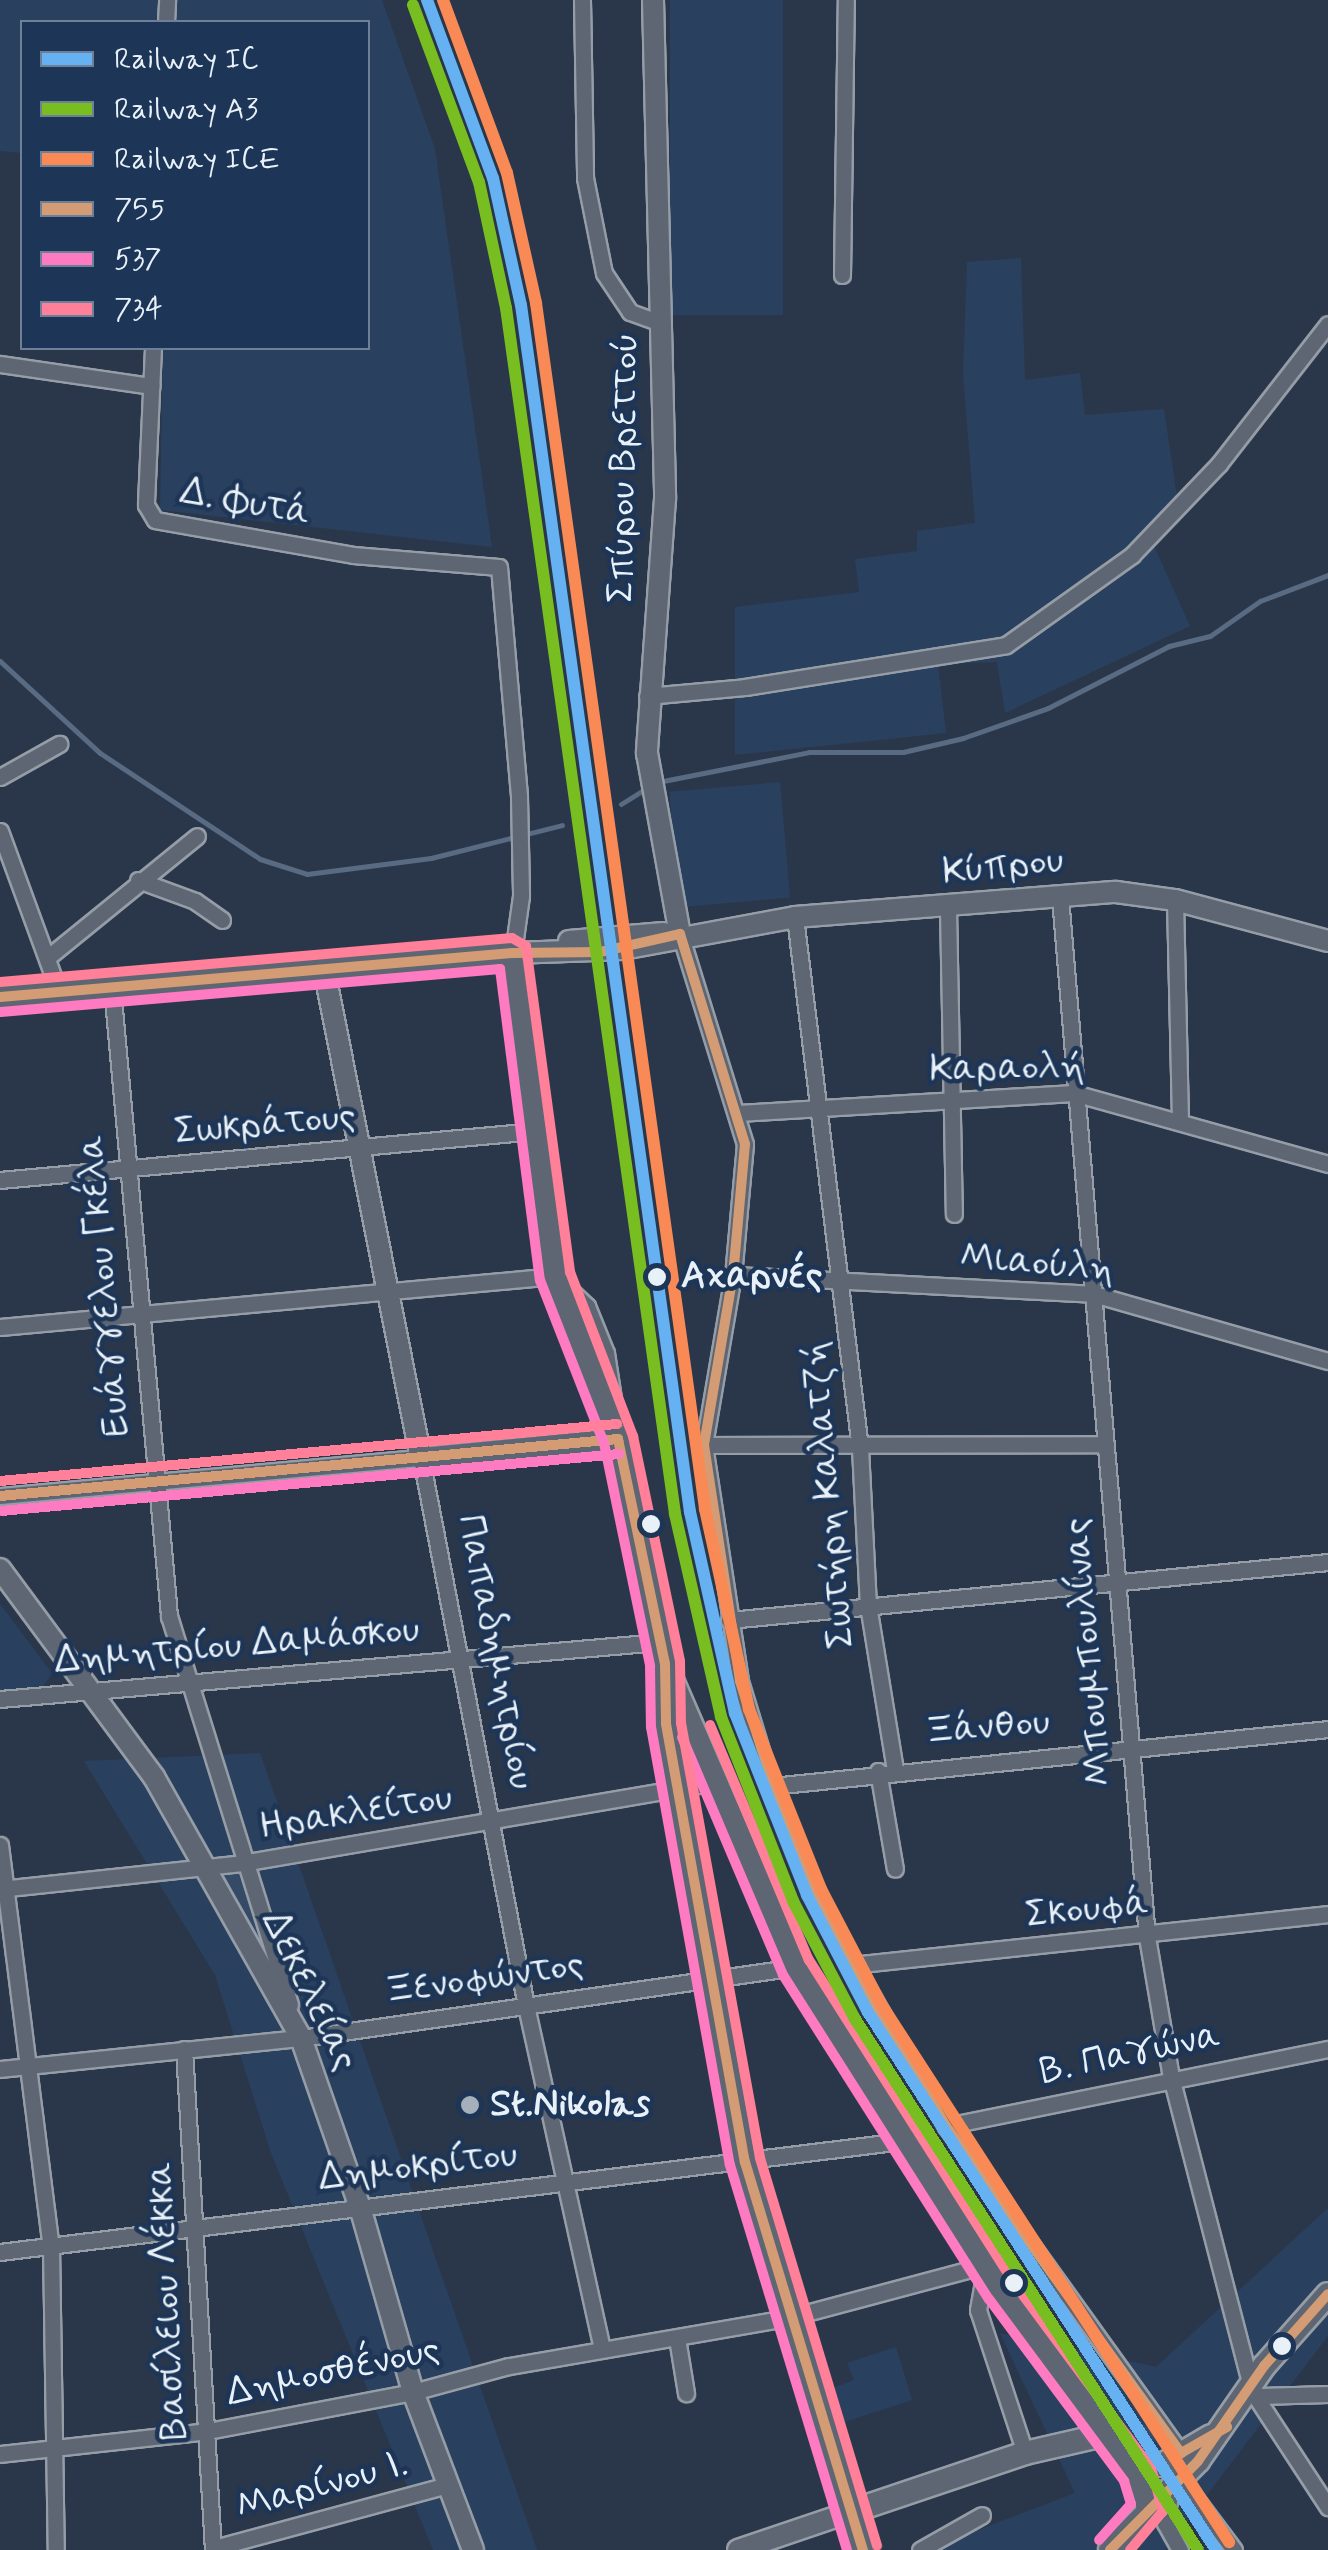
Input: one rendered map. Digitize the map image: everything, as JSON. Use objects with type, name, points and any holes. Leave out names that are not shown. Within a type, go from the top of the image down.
[{"type":"main road","points":[[0,997],[513,953],[555,1276],[618,1439],[662,1653],[677,1788],[715,1980],[745,2162],[788,2318],[847,2512],[863,2550]]},
{"type":"main road","points":[[662,1653],[796,1967],[903,2141],[986,2265],[1130,2465],[1148,2506]]},
{"type":"main road","points":[[1110,2550],[1256,2393],[1280,2346],[1328,2294]]},
{"type":"main road","points":[[1130,2465],[1162,2465],[1226,2427]]},
{"type":"main road","points":[[847,2512],[1025,2453],[1108,2434]]},
{"type":"street","points":[[582,0],[585,178],[604,273],[630,312],[661,322]]},
{"type":"street","name":"Σπύρου Βρεττού","points":[[652,0],[665,499],[647,696],[646,753],[680,934]]},
{"type":"street","points":[[842,275],[846,0]]},
{"type":"street","points":[[647,696],[1006,646],[1132,556],[1220,464],[1328,324]]},
{"type":"street","name":"Δ. Φυτά","points":[[153,350],[146,505],[155,520],[354,555],[499,567],[520,846],[513,953]]},
{"type":"street","points":[[0,364],[151,386]]},
{"type":"street","points":[[0,777],[59,744]]},
{"type":"street","points":[[0,831],[59,992]]},
{"type":"street","points":[[48,958],[196,836]]},
{"type":"street","points":[[138,880],[195,901],[222,920]]},
{"type":"street","name":"Κύπρου","points":[[513,953],[623,949],[680,934],[794,917],[1116,892],[1175,900],[1328,941]]},
{"type":"street","name":"Μπουμπουλίνας","points":[[1060,897],[1147,1937],[1171,2077],[1256,2393],[1328,2507]]},
{"type":"street","points":[[1175,900],[1180,1122]]},
{"type":"street","points":[[948,908],[954,1214]]},
{"type":"street","name":"Σωτήρη Καλατζή","points":[[794,917],[860,1448],[868,1604],[895,1769]]},
{"type":"street","points":[[680,934],[745,1144],[733,1276],[704,1445],[729,1620],[772,1786],[852,1965],[946,2126],[1182,2454]]},
{"type":"street","name":"Παπαδημητρίου","points":[[324,969],[494,1824],[526,2006],[602,2348]]},
{"type":"street","name":"Ευάγγελου Γκέλα","points":[[112,987],[169,1616],[186,1684],[300,2038]]},
{"type":"street","name":"Καραολή","points":[[738,1113],[1074,1092],[1328,1164]]},
{"type":"street","name":"Σωκράτους","points":[[0,1180],[535,1131]]},
{"type":"street","points":[[0,1327],[555,1276]]},
{"type":"street","name":"Μιαούλη","points":[[733,1276],[842,1286],[1094,1294],[1328,1360]]},
{"type":"street","points":[[0,1496],[618,1439]]},
{"type":"street","points":[[704,1445],[860,1448],[1104,1444]]},
{"type":"street","points":[[729,1620],[1328,1562]]},
{"type":"street","name":"Δεκελείας","points":[[0,1569],[94,1690],[209,1867],[300,2038],[360,2207],[413,2392],[473,2550]]},
{"type":"street","name":"Δημητρίου Δαμάσκου","points":[[0,1700],[460,1660],[662,1653]]},
{"type":"street","name":"Ξάνθου","points":[[772,1786],[878,1770],[1328,1729]]},
{"type":"street","points":[[878,1770],[895,1869]]},
{"type":"street","name":"Ηρακλείτου","points":[[4,1888],[242,1863],[494,1824],[718,1782]]},
{"type":"street","points":[[0,1845],[51,2246],[60,2450],[56,2550]]},
{"type":"street","name":"Σκουφά","points":[[852,1965],[1147,1937],[1328,1914]]},
{"type":"street","name":"Ξενοφώντος","points":[[0,2069],[300,2038],[796,1967]]},
{"type":"street","name":"Β. Παγώνα","points":[[946,2126],[1171,2077],[1328,2049]]},
{"type":"street","name":"Βασίλειου Λέκκα","points":[[184,2050],[199,2223],[214,2549]]},
{"type":"street","name":"Δημοκρίτου","points":[[0,2252],[199,2223],[903,2141]]},
{"type":"street","points":[[986,2265],[978,2310],[1025,2453]]},
{"type":"street","name":"Δημοσθένους","points":[[0,2454],[208,2430],[413,2392],[602,2348],[788,2318],[986,2265]]},
{"type":"street","points":[[677,2338],[686,2394]]},
{"type":"street","points":[[1256,2393],[1328,2394]]},
{"type":"street","points":[[1176,2482],[1165,2523],[1180,2550]]},
{"type":"street","points":[[1176,2482],[1234,2550]]},
{"type":"street","name":"Μαρίνου Ι.","points":[[214,2549],[447,2485]]},
{"type":"street","points":[[738,2550],[847,2512]]},
{"type":"street","points":[[920,2550],[982,2515]]},
{"type":"shaded area","points":[[0,0],[382,0],[435,149],[492,547],[160,510],[163,350],[370,350],[370,20],[20,20],[20,153],[0,151]]},
{"type":"shaded area","points":[[670,0],[783,0],[783,315],[670,315]]},
{"type":"shaded area","points":[[1021,258],[1025,380],[1080,373],[1085,415],[1164,409],[1179,511],[1149,535],[1190,626],[1005,713],[997,662],[938,664],[946,733],[735,755],[735,607],[859,592],[855,559],[917,551],[917,531],[975,523],[963,374],[967,262]]},
{"type":"shaded area","points":[[780,782],[790,898],[680,907],[669,792]]},
{"type":"shaded area","points":[[0,1604],[52,1673],[42,1688],[0,1691]]},
{"type":"shaded area","points":[[260,1753],[537,2550],[433,2550],[271,2153],[215,1975],[84,1761]]},
{"type":"shaded area","points":[[236,1867],[273,1973],[215,1869]]},
{"type":"shaded area","points":[[1328,2208],[1328,2336],[1165,2550],[926,2550],[1075,2493],[1000,2333],[1156,2367]]},
{"type":"shaded area","points":[[896,2347],[912,2400],[826,2428],[815,2395],[854,2380],[847,2363]]},
{"type":"shaded area","points":[[1139,2424],[1150,2428],[1154,2439],[1150,2450],[1139,2454],[1128,2450],[1124,2439],[1128,2428]]},
{"type":"waterway","points":[[658,782],[809,752],[903,752],[963,738],[1048,708],[1169,646],[1210,636],[1260,601],[1328,575]]},
{"type":"waterway","points":[[0,661],[100,753],[260,859],[307,874],[431,858],[562,825]]},
{"type":"waterway","points":[[621,804],[648,787]]},
{"type":"rail line","name":"IC","points":[[427,0],[493,178],[521,305],[690,1512],[735,1713],[807,1895],[868,2012],[1216,2550]]},
{"type":"rail line","name":"ICE","points":[[443,0],[507,173],[536,303],[705,1509],[749,1709],[821,1889],[881,2004],[1229,2542]]},
{"type":"rail line","name":"A3","points":[[413,5],[479,182],[506,308],[675,1514],[721,1717],[793,1901],[855,2019],[1198,2550]]},
{"type":"transit line","name":"755","points":[[0,997],[513,953],[600,952],[680,934],[745,1144],[733,1275],[704,1445],[740,1681],[787,1828],[852,1965],[946,2126],[1181,2453],[1227,2427]]},
{"type":"transit line","name":"734","points":[[0,982],[512,938],[526,946],[570,1272],[633,1436],[680,1661],[681,1723],[760,2158],[877,2546]]},
{"type":"transit line","name":"537","points":[[1,1012],[500,969],[540,1280],[604,1443],[650,1666],[651,1727],[730,2165],[847,2550]]},
{"type":"transit line","name":"734","points":[[0,1481],[617,1424]]},
{"type":"transit line","name":"755","points":[[0,1496],[618,1439],[665,1664],[666,1724],[745,2162],[863,2550]]},
{"type":"transit line","name":"537","points":[[1,1511],[619,1454]]},
{"type":"transit line","name":"734","points":[[710,1725],[809,1960],[1014,2283],[1151,2468],[1163,2511],[1130,2550]]},
{"type":"transit line","name":"537","points":[[682,1737],[783,1975],[989,2299],[1124,2481],[1131,2504],[1099,2540]]},
{"type":"transit line","name":"755","points":[[1110,2550],[1198,2461],[1264,2366],[1328,2294]]},
{"type":"place","name":"Αχαρνές","points":[[657,1277]]},
{"type":"place","name":"St.Nikolas","points":[[470,2105]]}]
